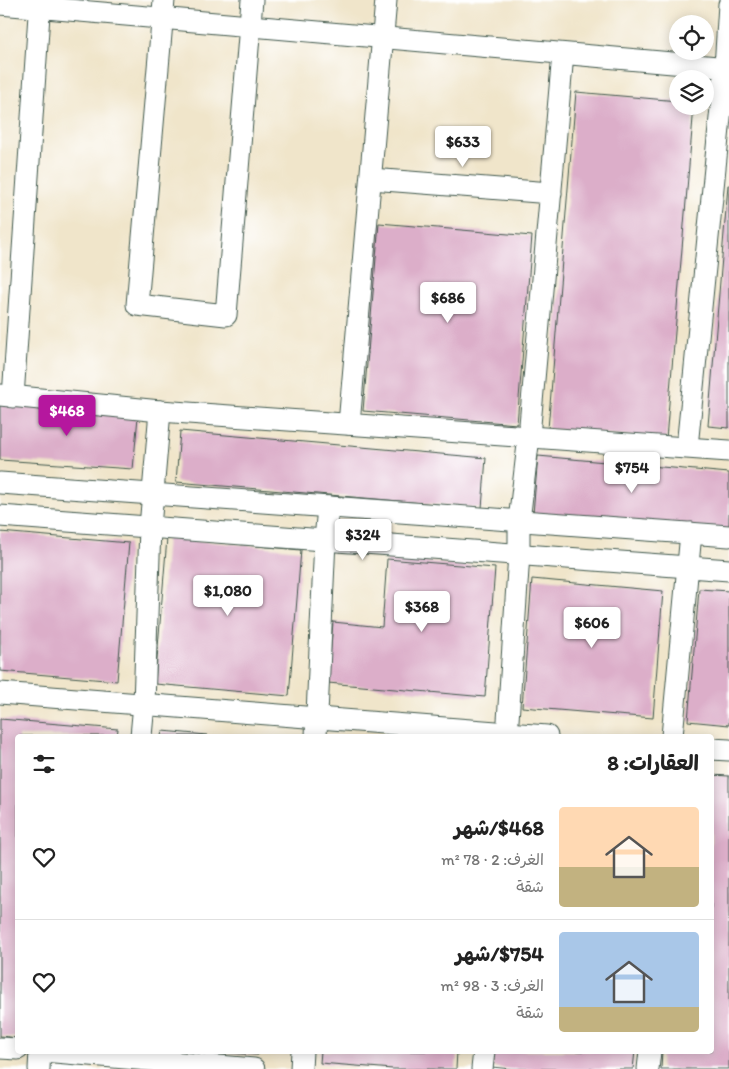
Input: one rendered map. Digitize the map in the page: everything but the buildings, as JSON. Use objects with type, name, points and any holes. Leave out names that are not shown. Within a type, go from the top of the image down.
[{"type":"street","points":[[163,9],[137,305],[226,315],[252,0]]},
{"type":"street","points":[[349,424],[372,179],[386,0]]},
{"type":"street","points":[[0,4],[163,9],[251,26],[727,68]]},
{"type":"street","points":[[40,4],[6,396],[160,411],[729,451]]},
{"type":"street","points":[[688,447],[727,68],[729,4]]},
{"type":"street","points":[[507,734],[519,554],[519,521],[529,436],[563,54]]},
{"type":"street","points":[[372,179],[551,194]]},
{"type":"street","points":[[141,734],[144,704],[150,527],[160,411]]},
{"type":"street","points":[[0,483],[729,536]]},
{"type":"street","points":[[316,727],[328,507]]},
{"type":"street","points":[[0,516],[729,570]]},
{"type":"street","points":[[672,734],[691,533]]},
{"type":"street","points":[[0,692],[144,704],[316,727],[483,734]]},
{"type":"street","points":[[714,749],[729,750]]},
{"type":"street","points":[[0,1048],[15,1049]]},
{"type":"street","points":[[39,1069],[42,1054]]},
{"type":"street","points":[[113,1054],[145,1064],[254,1069]]},
{"type":"street","points":[[301,1069],[302,1054]]},
{"type":"street","points":[[482,1069],[484,1054]]},
{"type":"street","points":[[648,1069],[650,1054]]}]
